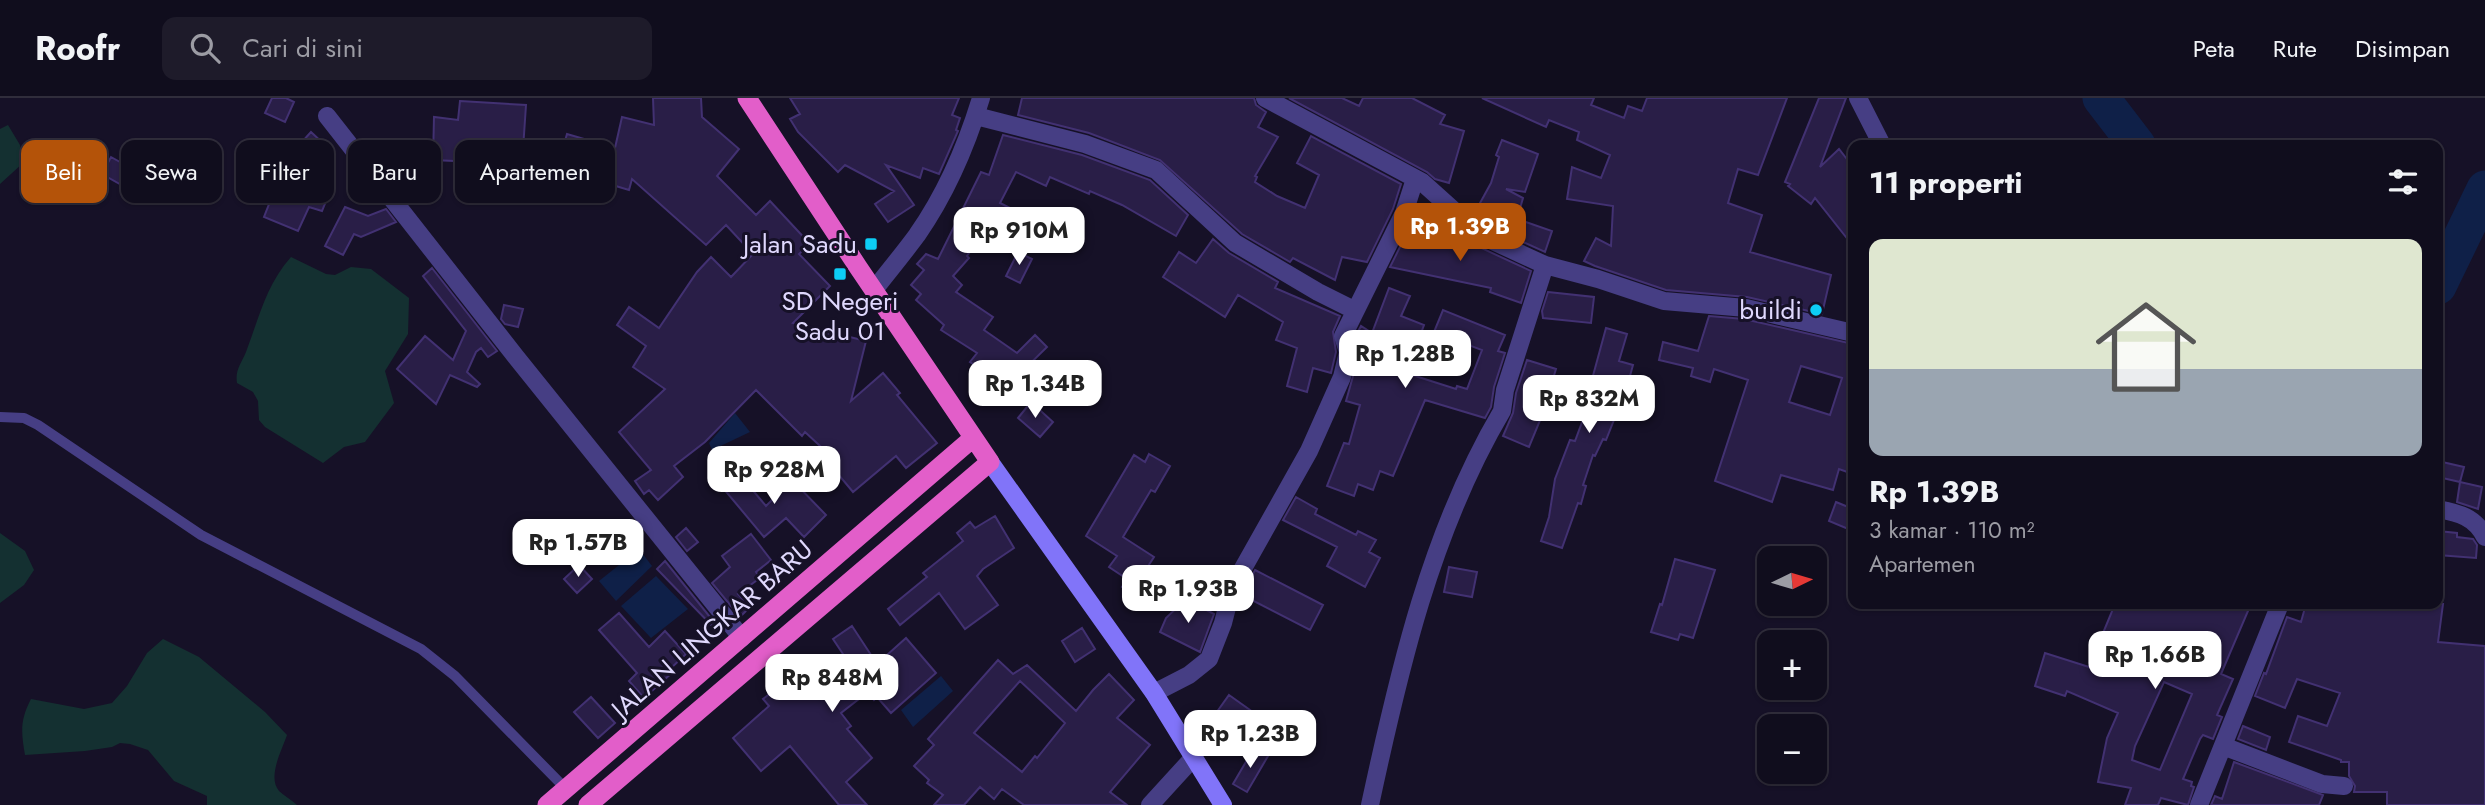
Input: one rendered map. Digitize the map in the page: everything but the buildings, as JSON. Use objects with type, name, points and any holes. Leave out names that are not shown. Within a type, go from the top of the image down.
[{"type":"highway","points":[[747,98],[990,462]]},
{"type":"highway","name":"JALAN LINGKAR BARU","points":[[547,805],[973,438]]},
{"type":"highway","name":"JALAN LINGKAR BARU","points":[[588,805],[990,462]]},
{"type":"main road","points":[[990,462],[1154,693],[1223,805]]},
{"type":"street","points":[[874,290],[918,233],[955,168],[981,98]]},
{"type":"street","points":[[1265,98],[1415,179],[1482,236],[1545,265],[1664,301],[1746,308],[1848,332]]},
{"type":"street","points":[[1858,98],[1879,140]]},
{"type":"street","points":[[327,116],[532,378],[742,638]]},
{"type":"street","points":[[976,116],[1085,144],[1156,170],[1236,243],[1318,292],[1354,310]]},
{"type":"street","points":[[1154,693],[1189,676],[1209,659],[1223,623],[1232,588],[1309,450],[1342,377],[1348,352],[1343,336],[1404,213],[1415,179]]},
{"type":"street","points":[[1370,805],[1390,709],[1441,536],[1502,411],[1505,390],[1545,265]]},
{"type":"street","points":[[2443,510],[2469,517],[2479,525],[2485,537]]},
{"type":"street","points":[[2199,805],[2278,609]]},
{"type":"street","points":[[2223,746],[2322,784],[2344,786]]},
{"type":"street","points":[[1150,805],[1193,758]]},
{"type":"lane","points":[[0,417],[24,418],[38,425],[201,536],[421,649],[455,676],[566,789]]},
{"type":"green space","points":[[8,125],[20,145],[21,165],[0,184],[0,129]]},
{"type":"green space","points":[[291,257],[326,274],[335,275],[351,267],[371,269],[409,298],[408,334],[385,371],[394,403],[365,442],[344,447],[323,463],[265,427],[259,420],[258,401],[253,392],[237,383],[238,371],[264,302],[275,279]]},
{"type":"green space","points":[[0,533],[25,551],[34,570],[24,585],[0,603]]},
{"type":"green space","points":[[163,639],[199,657],[265,712],[287,735],[274,778],[279,791],[297,805],[207,805],[207,796],[174,781],[148,750],[130,744],[120,743],[112,747],[85,751],[25,755],[22,726],[31,699],[84,709],[112,703],[127,686],[147,653]]},
{"type":"water","points":[[735,413],[750,432],[712,450],[709,443]]},
{"type":"water","points":[[639,549],[652,566],[616,601],[599,581]]},
{"type":"water","points":[[656,576],[688,609],[651,638],[621,606]]},
{"type":"water","points":[[941,676],[953,691],[913,727],[901,710]]},
{"type":"waterway","points":[[2101,98],[2133,140]]},
{"type":"waterway","points":[[2443,276],[2485,189]]},
{"type":"place","name":"Jalan Sadu","points":[[871,244]]},
{"type":"place","name":"SD Negeri Sadu 01","points":[[840,274]]},
{"type":"place","name":"buildi","points":[[1816,310]]}]
